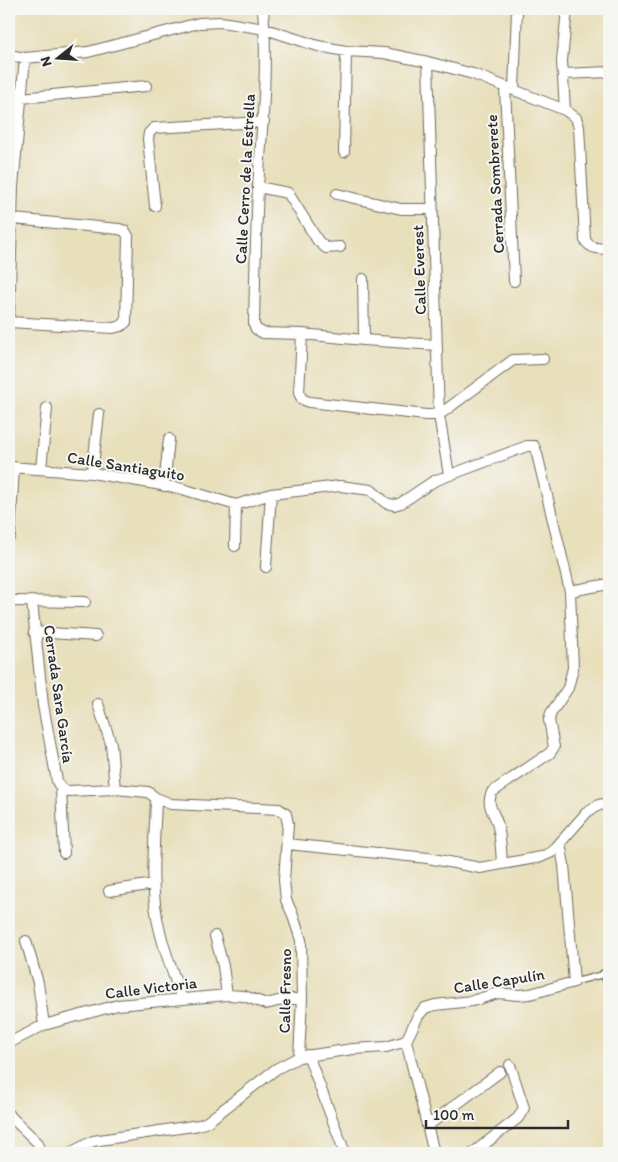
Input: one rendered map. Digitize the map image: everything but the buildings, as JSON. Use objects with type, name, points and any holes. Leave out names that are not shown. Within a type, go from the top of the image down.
[{"type":"street","name":"Calle Cerro de la Estrella","points":[[263,9],[265,29],[264,122],[258,187],[254,324],[256,329],[262,333],[302,334]]},
{"type":"street","name":"Cerrada Sombrerete","points":[[514,281],[509,89],[517,9]]},
{"type":"street","points":[[565,110],[562,61],[567,9]]},
{"type":"street","points":[[9,55],[25,58],[88,52],[199,23],[221,22],[265,29],[318,46],[346,51],[384,53],[473,74],[565,110],[576,118],[579,127],[585,240],[588,246],[609,249]]},
{"type":"street","points":[[344,152],[346,51]]},
{"type":"street","points":[[13,220],[125,231],[128,236],[126,322],[121,326],[113,328],[9,322],[13,186],[25,58]]},
{"type":"street","name":"Calle Everest","points":[[428,62],[438,415],[449,476]]},
{"type":"street","points":[[564,74],[609,72]]},
{"type":"street","points":[[21,98],[146,86]]},
{"type":"street","points":[[155,206],[148,139],[149,133],[154,128],[264,122]]},
{"type":"street","points":[[258,187],[288,193],[318,241],[326,248],[340,247]]},
{"type":"street","points":[[337,194],[402,209],[432,209]]},
{"type":"street","points":[[363,279],[364,340]]},
{"type":"street","points":[[436,345],[302,334],[299,393],[302,399],[309,402],[438,415],[513,360],[543,359]]},
{"type":"street","points":[[41,469],[47,408]]},
{"type":"street","points":[[92,473],[99,414]]},
{"type":"street","points":[[164,486],[169,439]]},
{"type":"street","points":[[235,546],[236,505],[271,494],[320,488],[359,487],[371,490],[386,503],[394,505],[401,503],[434,480],[527,446],[534,446],[570,591],[573,668],[568,688],[551,713],[549,720],[554,747],[550,753],[492,792],[489,799],[498,825],[502,863]]},
{"type":"street","points":[[10,536],[11,467]]},
{"type":"street","name":"Calle Santiaguito","points":[[11,467],[92,473],[179,488],[236,505]]},
{"type":"street","points":[[266,567],[271,494]]},
{"type":"street","points":[[570,591],[609,584]]},
{"type":"street","name":"Cerrada Sara García","points":[[9,601],[85,602]]},
{"type":"street","name":"Cerrada Sara García","points":[[32,602],[43,705],[56,780],[61,789],[64,852]]},
{"type":"street","points":[[34,632],[96,636]]},
{"type":"street","points":[[98,704],[110,744],[115,788]]},
{"type":"street","name":"Calle Fresno","points":[[61,789],[115,788],[148,792],[156,798],[171,804],[279,809],[286,814],[288,824],[286,900],[301,940],[303,1056],[276,1069],[206,1122],[199,1125],[94,1141],[70,1153]]},
{"type":"street","points":[[156,798],[154,884],[157,917],[163,942],[182,999]]},
{"type":"street","points":[[287,844],[428,858],[480,868],[541,857],[552,852],[588,811],[599,805],[609,804]]},
{"type":"street","points":[[560,843],[564,865],[574,982]]},
{"type":"street","points":[[109,891],[154,884]]},
{"type":"street","points":[[215,936],[223,966],[227,996]]},
{"type":"street","points":[[26,941],[38,983],[44,1024]]},
{"type":"street","name":"Calle Capulín","points":[[406,1041],[418,1016],[425,1008],[472,1001],[498,993],[530,994],[574,982]]},
{"type":"street","name":"Calle Victoria","points":[[9,1043],[44,1024],[118,1004],[227,996],[244,996],[266,1004],[286,999],[302,999]]},
{"type":"street","points":[[345,1153],[303,1056],[353,1049],[386,1047],[406,1041],[434,1153]]},
{"type":"street","points":[[474,1153],[518,1118],[524,1108],[510,1065]]},
{"type":"street","points":[[427,1126],[500,1072]]},
{"type":"street","points":[[9,1115],[38,1143],[41,1153]]},
{"type":"lane","name":"Calle Capulín","points":[[574,982],[606,973]]},
{"type":"lane","points":[[606,973],[609,988]]}]
